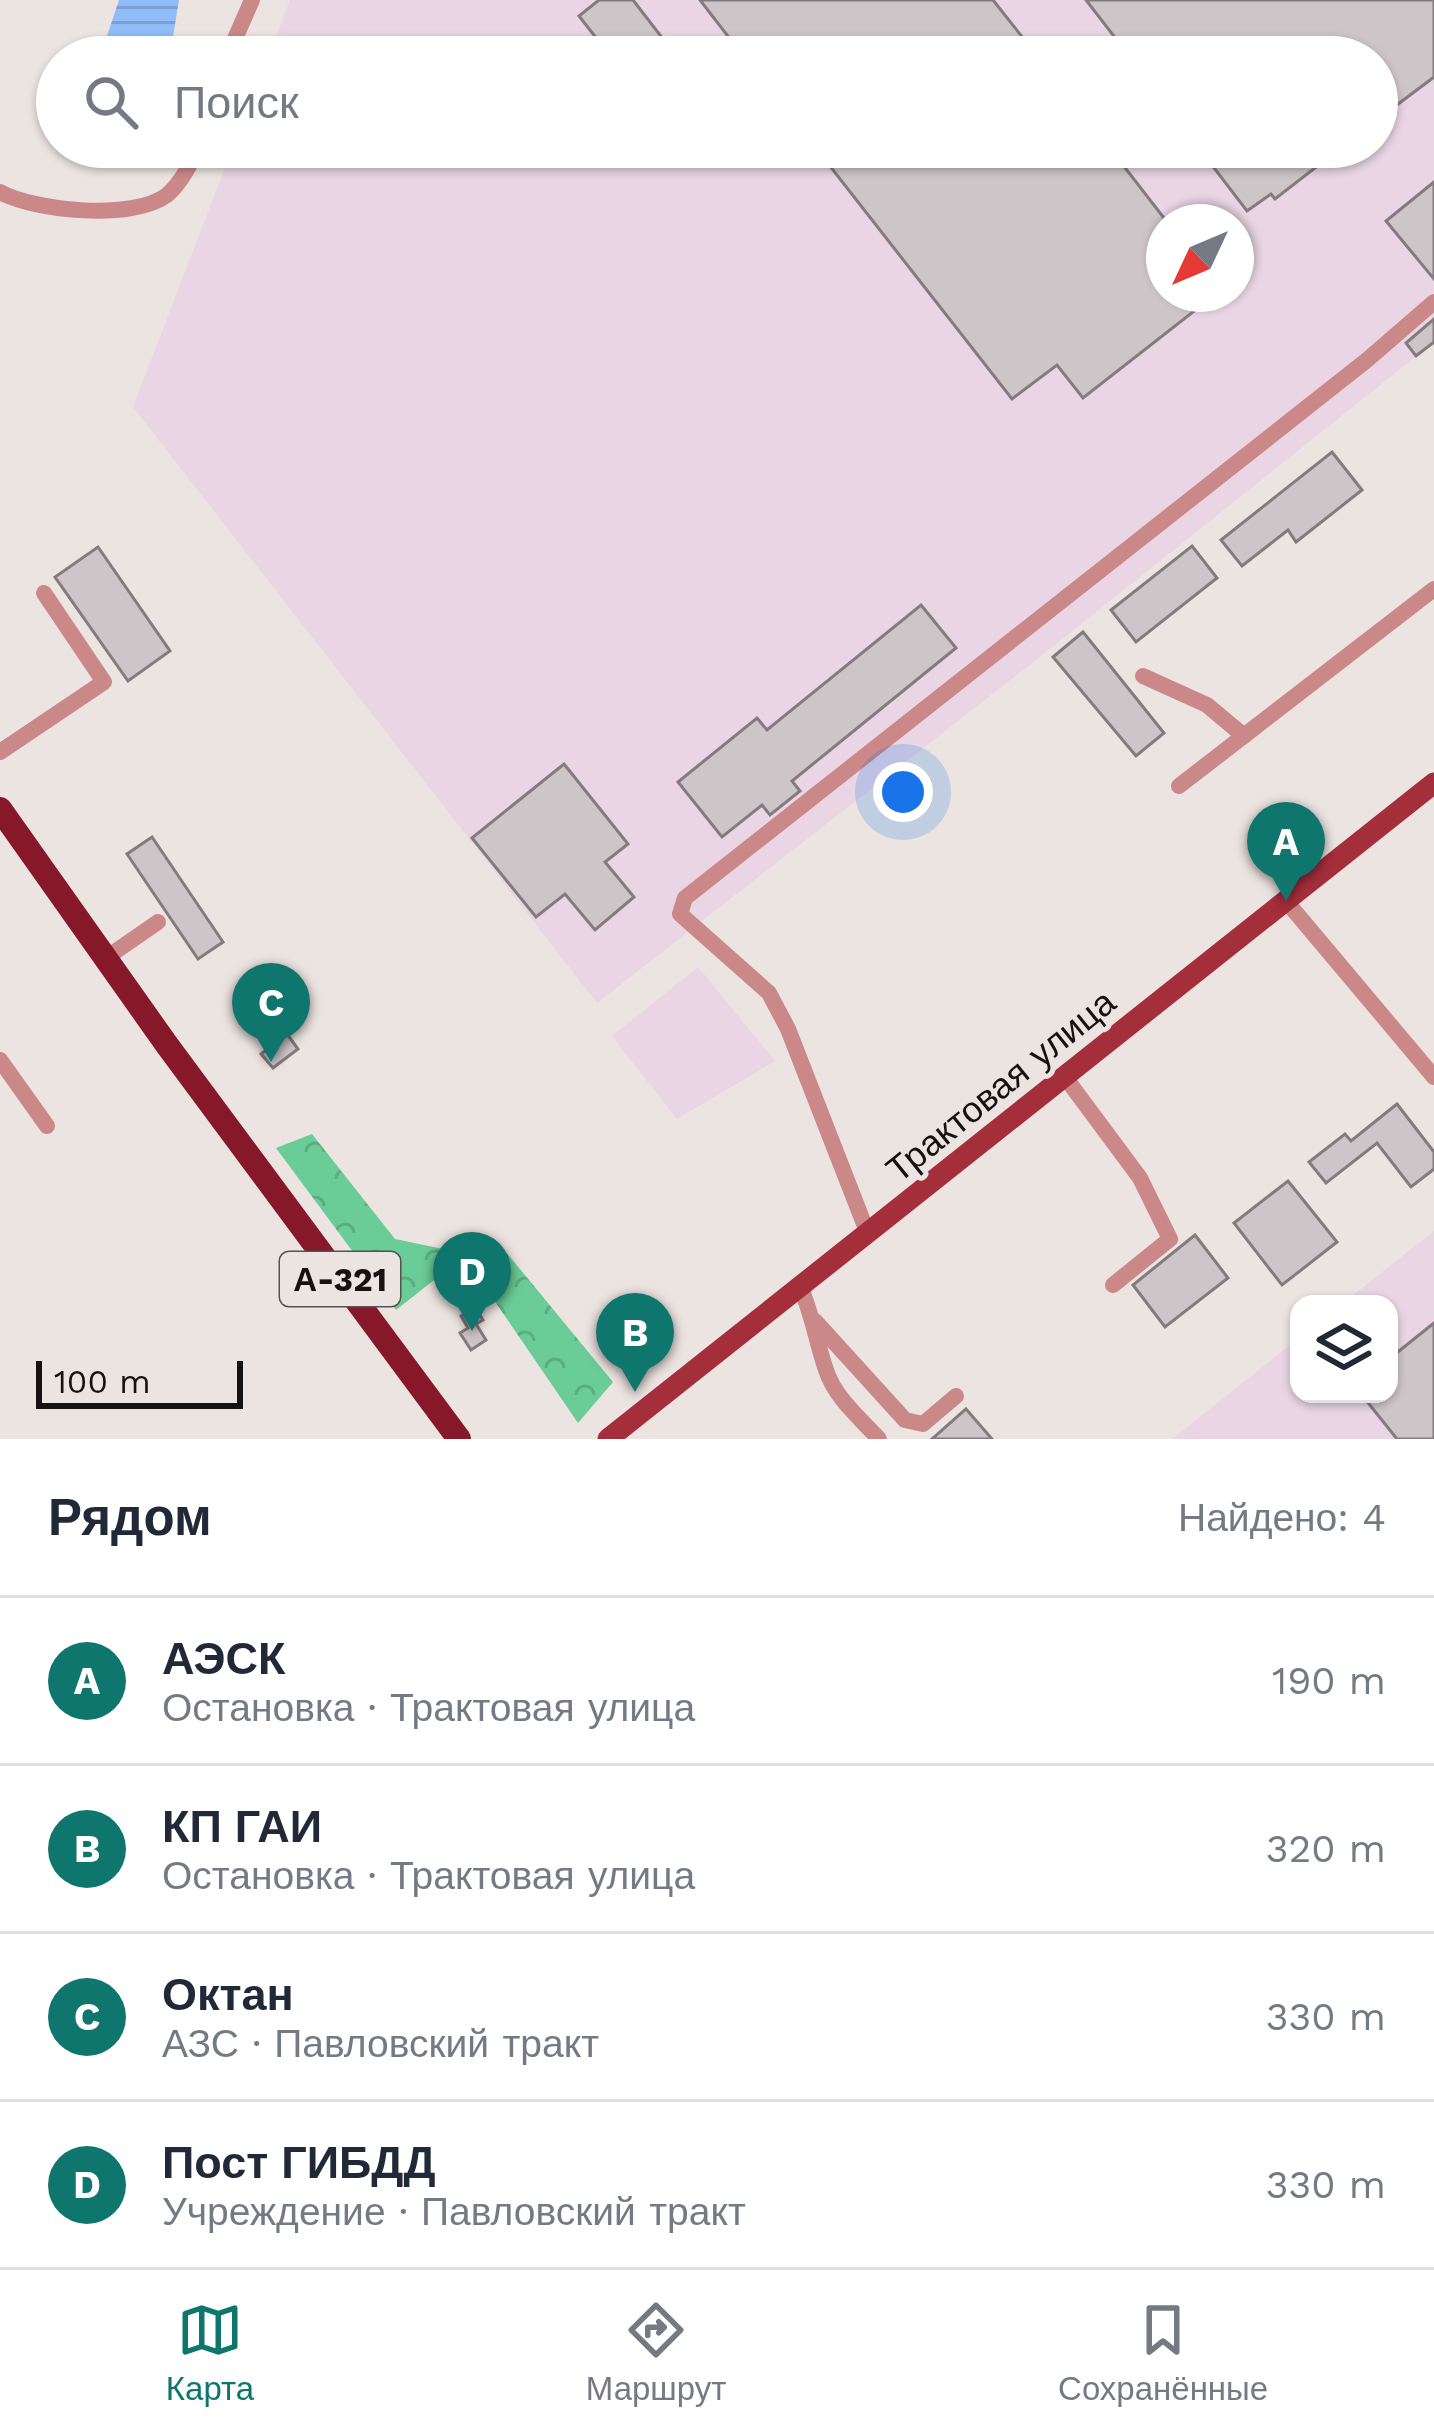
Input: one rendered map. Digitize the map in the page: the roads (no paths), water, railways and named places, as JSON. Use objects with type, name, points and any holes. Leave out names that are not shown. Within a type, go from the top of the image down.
[{"type":"highway","name":"А-321","points":[[0,808],[459,1439]]},
{"type":"main road","name":"Трактовая улица","points":[[616,1436],[1434,784]]},
{"type":"main road","points":[[429,1397],[472,1439]]},
{"type":"lane","points":[[236,36],[252,0]]},
{"type":"lane","points":[[0,192],[45,208],[132,209],[166,196],[188,168]]},
{"type":"lane","points":[[868,1234],[779,1011],[769,993],[740,964],[680,914],[685,898],[1434,302]]},
{"type":"lane","points":[[1179,786],[1434,589]]},
{"type":"lane","points":[[0,752],[104,682],[44,593]]},
{"type":"lane","points":[[1143,676],[1208,705],[1244,736]]},
{"type":"lane","points":[[1286,901],[1434,1077]]},
{"type":"lane","points":[[106,958],[158,922]]},
{"type":"lane","points":[[0,1061],[46,1126]]},
{"type":"lane","points":[[1065,1077],[1139,1178],[1170,1239],[1113,1285]]},
{"type":"lane","points":[[800,1286],[815,1321],[826,1372],[840,1396],[879,1439]]},
{"type":"lane","points":[[815,1321],[905,1420],[923,1424],[956,1396]]},
{"type":"water","points":[[119,0],[179,0],[173,36],[107,36]]},
{"type":"place","name":"АЭСК","points":[[1286,901]]},
{"type":"place","name":"Октан","points":[[271,1062]]},
{"type":"place","name":"Пост ГИБДД","points":[[472,1331]]},
{"type":"place","name":"КП ГАИ","points":[[635,1392]]}]
